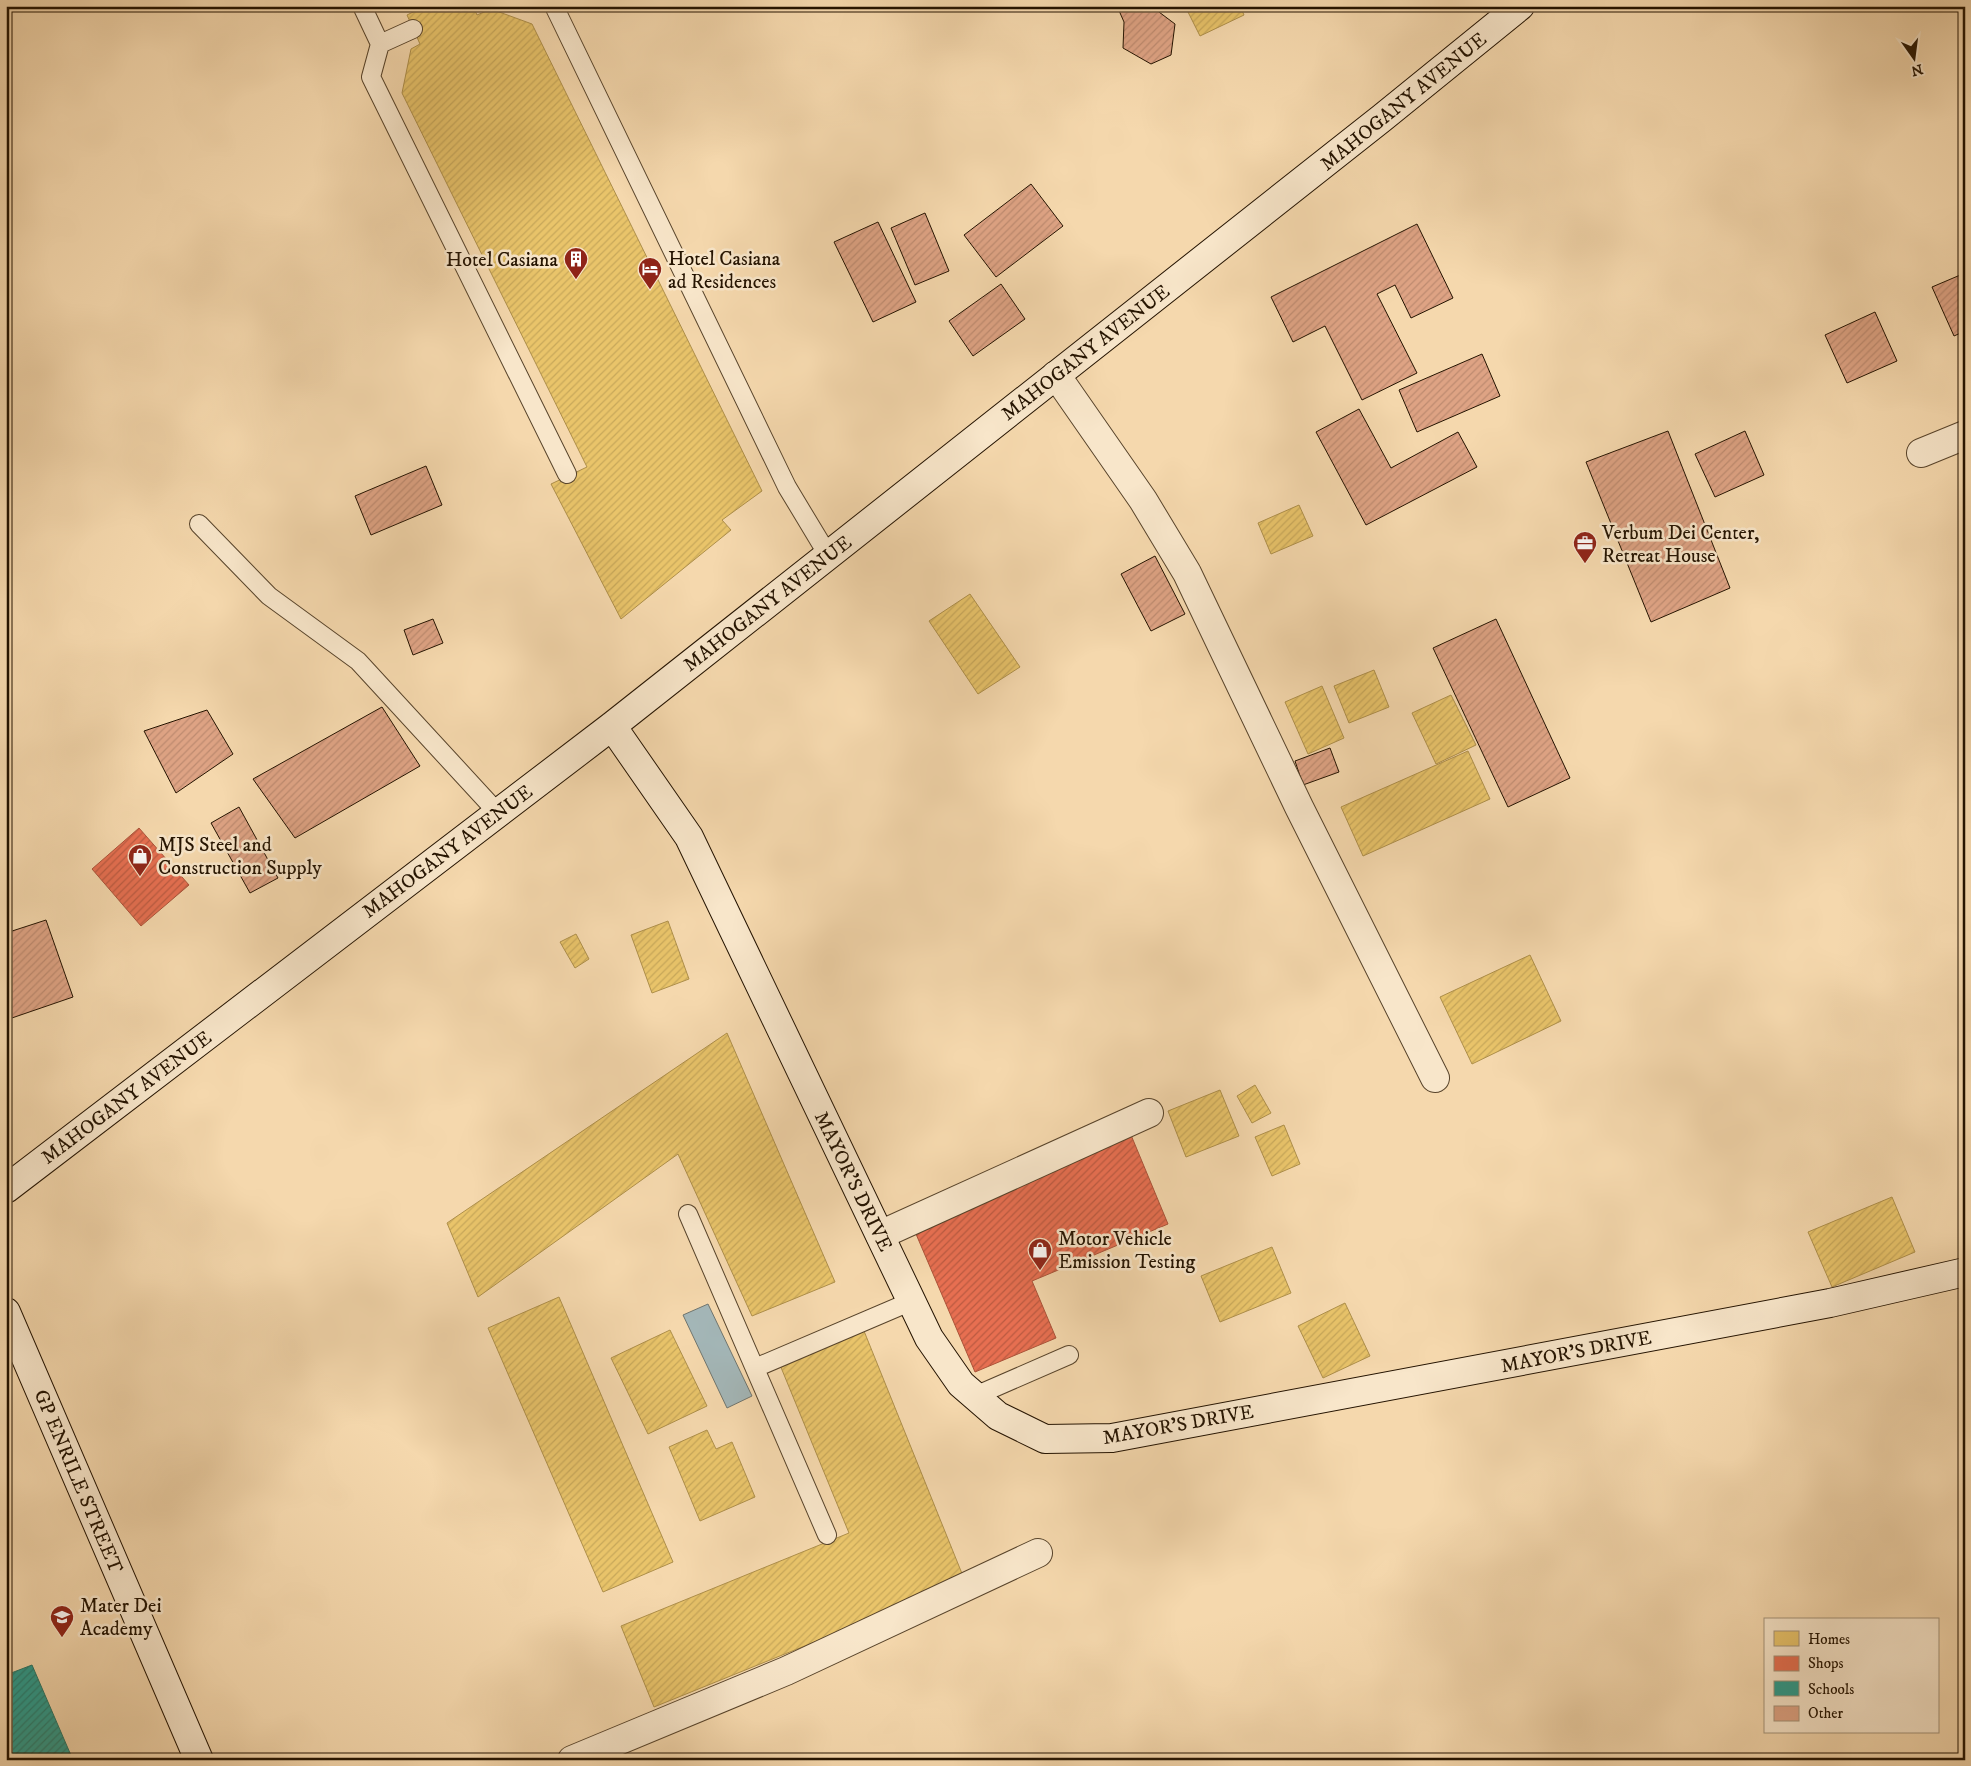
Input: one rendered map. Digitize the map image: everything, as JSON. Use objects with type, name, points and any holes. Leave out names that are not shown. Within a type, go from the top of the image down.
[{"type":"street","name":"MAHOGANY AVENUE","points":[[6,1189],[612,726],[1520,6]]},
{"type":"street","points":[[1056,375],[1142,500],[1187,573],[1299,807],[1435,1078]]},
{"type":"street","points":[[1922,453],[1965,435]]},
{"type":"street","name":"MAYOR'S DRIVE","points":[[612,726],[689,837],[930,1338],[961,1384],[998,1416],[1045,1439],[1112,1438],[1830,1303],[1965,1272]]},
{"type":"street","points":[[880,1235],[1149,1114]]},
{"type":"street","name":"GP ENRILE STREET","points":[[6,1312],[200,1760]]},
{"type":"street","points":[[572,1760],[786,1671],[1038,1553]]},
{"type":"lane","points":[[362,6],[380,44],[371,76],[567,474]]},
{"type":"lane","points":[[554,6],[787,487],[828,555]]},
{"type":"lane","points":[[380,44],[413,29]]},
{"type":"lane","points":[[199,524],[268,596],[358,660],[498,812]]},
{"type":"lane","points":[[688,1214],[827,1535]]},
{"type":"lane","points":[[755,1368],[912,1301]]},
{"type":"lane","points":[[975,1396],[1069,1355]]},
{"type":"shaded area","points":[[708,1304],[752,1396],[727,1408],[683,1315]]},
{"type":"building: Homes","name":"Hotel Casiana","points":[[425,6],[473,6],[477,15],[491,9],[532,24],[762,491],[722,520],[731,530],[621,619],[551,484],[587,467],[402,93],[411,49],[420,44],[407,15]]},
{"type":"building: Homes","points":[[1185,6],[1240,6],[1244,15],[1200,36]]},
{"type":"building: Homes","points":[[1299,505],[1313,536],[1271,554],[1258,523]]},
{"type":"building: Homes","points":[[970,594],[1020,667],[978,694],[929,621]]},
{"type":"building: Homes","points":[[1374,670],[1389,707],[1349,723],[1334,686]]},
{"type":"building: Homes","points":[[1322,686],[1344,738],[1308,754],[1285,702]]},
{"type":"building: Homes","points":[[1451,695],[1476,745],[1436,764],[1412,713]]},
{"type":"building: Homes","points":[[1468,751],[1490,799],[1363,856],[1341,807]]},
{"type":"building: Homes","points":[[668,921],[689,979],[652,993],[631,935]]},
{"type":"building: Homes","points":[[576,934],[589,959],[575,968],[560,942]]},
{"type":"building: Homes","points":[[1530,955],[1561,1021],[1472,1064],[1440,997]]},
{"type":"building: Homes","points":[[727,1033],[835,1282],[752,1316],[678,1154],[478,1297],[447,1223]]},
{"type":"building: Homes","points":[[1255,1085],[1271,1113],[1252,1123],[1237,1096]]},
{"type":"building: Homes","points":[[1220,1090],[1239,1136],[1186,1157],[1168,1111]]},
{"type":"building: Homes","points":[[1284,1125],[1300,1164],[1272,1176],[1255,1137]]},
{"type":"building: Homes","points":[[1892,1197],[1915,1252],[1832,1287],[1808,1232]]},
{"type":"building: Homes","points":[[1272,1247],[1291,1293],[1220,1322],[1201,1276]]},
{"type":"building: Homes","points":[[559,1297],[673,1562],[603,1592],[488,1328]]},
{"type":"building: Homes","points":[[1345,1303],[1370,1356],[1323,1378],[1298,1326]]},
{"type":"building: Homes","points":[[670,1330],[707,1406],[648,1434],[611,1358]]},
{"type":"building: Homes","points":[[864,1331],[965,1581],[654,1707],[621,1626],[849,1533],[780,1365]]},
{"type":"building: Homes","points":[[707,1430],[716,1449],[732,1442],[755,1497],[700,1521],[669,1447]]},
{"type":"building: Shops","name":"MJS Steel and Construction Supply","points":[[139,828],[189,885],[141,926],[92,869]]},
{"type":"building: Shops","points":[[1131,1135],[1168,1224],[1032,1281],[1056,1338],[975,1372],[913,1227]]},
{"type":"building: Schools","points":[[32,1665],[73,1760],[6,1760],[6,1675]]},
{"type":"building: Other","points":[[1117,6],[1151,6],[1175,24],[1171,55],[1151,64],[1123,48],[1124,22]]},
{"type":"building: Other","points":[[1031,184],[1063,226],[996,277],[964,235]]},
{"type":"building: Other","points":[[925,213],[949,271],[915,285],[891,228]]},
{"type":"building: Other","points":[[878,222],[916,302],[873,322],[834,242]]},
{"type":"building: Other","points":[[1417,224],[1453,298],[1411,318],[1395,285],[1377,294],[1417,373],[1362,400],[1325,326],[1293,342],[1271,297]]},
{"type":"building: Other","points":[[1965,273],[1965,331],[1954,336],[1932,287]]},
{"type":"building: Other","points":[[1001,284],[1025,319],[973,356],[949,321]]},
{"type":"building: Other","points":[[1875,312],[1897,361],[1847,383],[1825,335]]},
{"type":"building: Other","points":[[1482,354],[1500,396],[1417,432],[1399,390]]},
{"type":"building: Other","points":[[1359,409],[1391,468],[1458,432],[1477,467],[1366,525],[1316,432]]},
{"type":"building: Other","points":[[1668,431],[1730,588],[1651,622],[1586,462]]},
{"type":"building: Other","points":[[1745,431],[1764,475],[1715,497],[1695,454]]},
{"type":"building: Other","points":[[426,466],[442,505],[371,535],[355,496]]},
{"type":"building: Other","points":[[1155,556],[1185,614],[1151,631],[1121,574]]},
{"type":"building: Other","points":[[433,619],[443,643],[413,655],[404,630]]},
{"type":"building: Other","points":[[1496,619],[1570,778],[1508,807],[1433,648]]},
{"type":"building: Other","points":[[382,707],[420,766],[295,838],[253,779]]},
{"type":"building: Other","points":[[207,710],[233,754],[176,793],[144,731]]},
{"type":"building: Other","points":[[1330,748],[1339,772],[1303,785],[1295,761]]},
{"type":"building: Other","points":[[239,807],[278,878],[250,893],[211,823]]},
{"type":"building: Other","points":[[46,920],[73,997],[6,1020],[6,933]]},
{"type":"place","name":"Hotel Casiana","points":[[576,280]]},
{"type":"place","name":"Hotel Casiana ad Residences","points":[[650,290]]},
{"type":"place","name":"Verbum Dei Center, Retreat House","points":[[1585,564]]},
{"type":"place","name":"MJS Steel and Construction Supply","points":[[140,877]]},
{"type":"place","name":"Motor Vehicle Emission Testing","points":[[1040,1271]]},
{"type":"place","name":"Mater Dei Academy","points":[[62,1638]]}]
